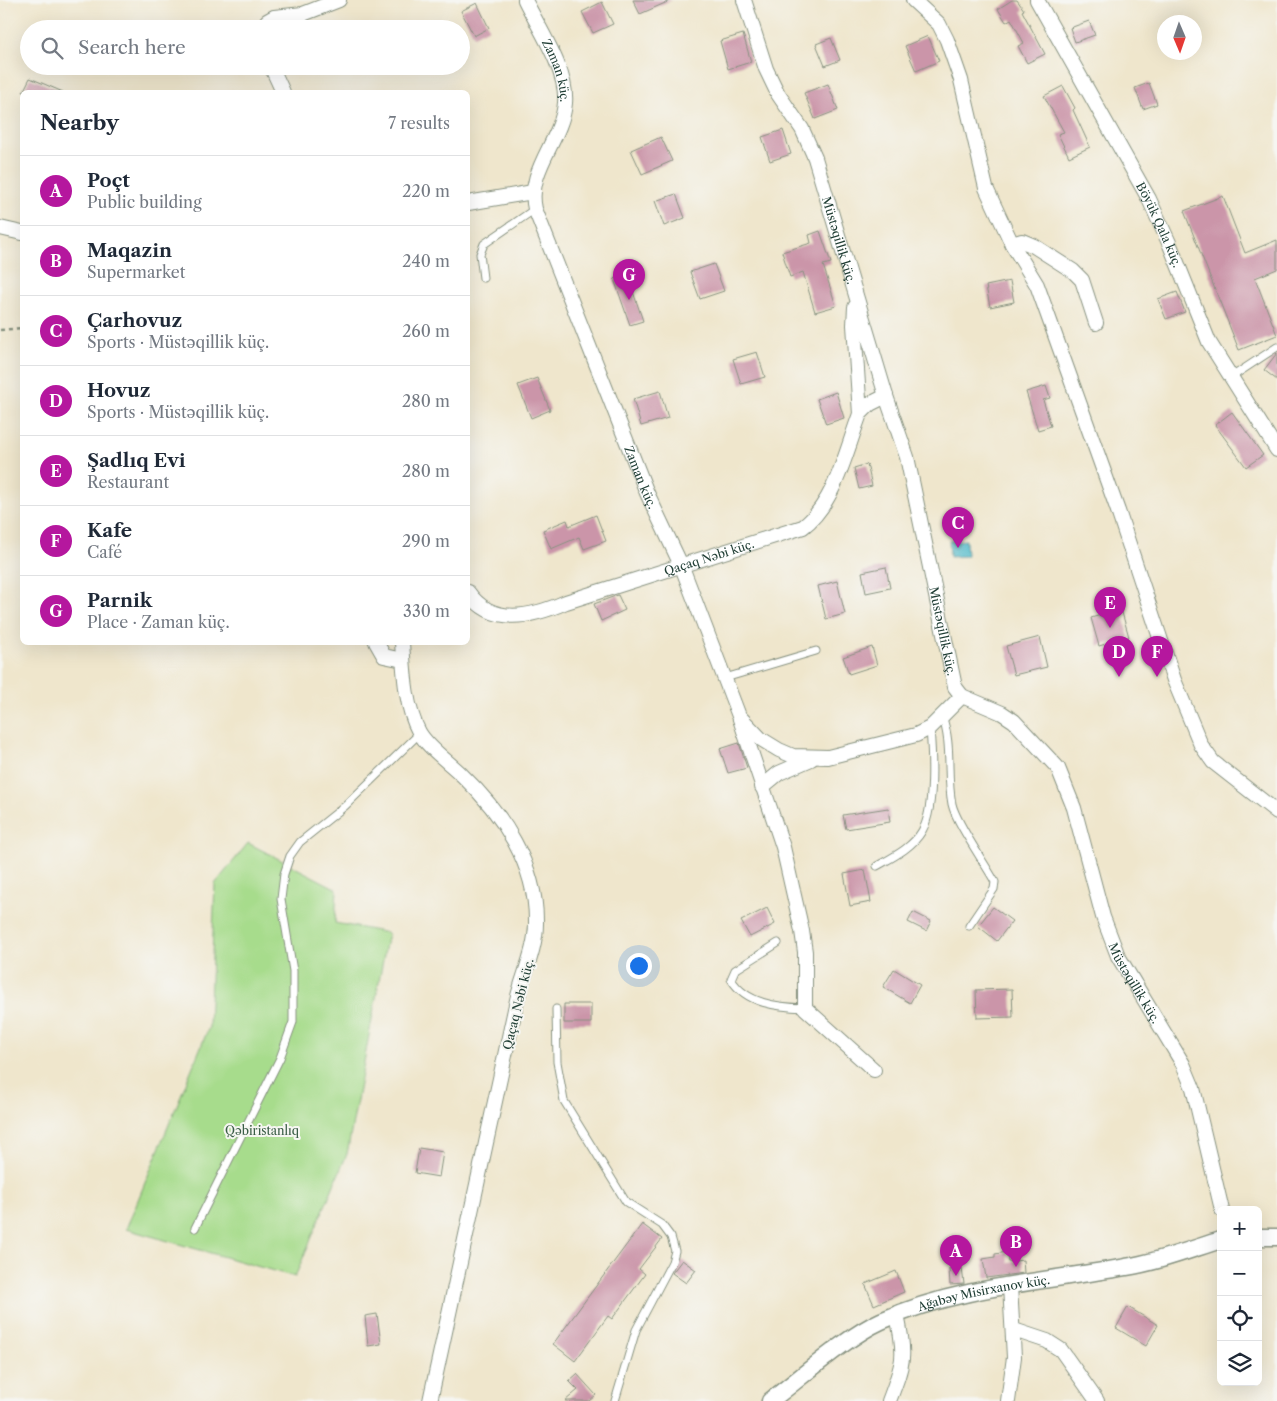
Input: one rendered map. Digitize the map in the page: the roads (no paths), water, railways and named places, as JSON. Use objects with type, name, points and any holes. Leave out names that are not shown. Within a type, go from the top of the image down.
[{"type":"street","points":[[268,20],[274,17],[303,14],[339,0]]},
{"type":"street","name":"Zaman küç.","points":[[525,0],[558,66],[565,92],[565,105],[560,121],[539,170],[533,192],[535,208],[647,493],[682,567],[739,716],[761,739],[779,750],[793,756],[828,757],[891,743],[916,735],[930,728],[962,696]]},
{"type":"street","name":"Müstəqillik küç.","points":[[744,0],[766,69],[778,94],[802,129],[815,158],[857,302],[907,457],[934,576],[951,675],[955,687],[962,696],[1002,713],[1014,721],[1058,768],[1074,808],[1103,917],[1118,956],[1183,1064],[1193,1088],[1221,1206]]},
{"type":"street","points":[[913,0],[939,24],[947,40],[961,80],[986,188],[1012,244],[1037,285],[1118,511],[1174,680],[1202,745],[1213,762],[1277,812]]},
{"type":"street","name":"Böyük Qala küç.","points":[[1037,0],[1149,199],[1170,245],[1209,342],[1277,450]]},
{"type":"street","points":[[275,75],[282,90]]},
{"type":"street","points":[[470,203],[533,192]]},
{"type":"street","points":[[0,228],[20,233]]},
{"type":"street","points":[[1012,244],[1022,241],[1034,246],[1074,271],[1082,280],[1096,323]]},
{"type":"street","points":[[857,302],[854,312],[860,414]]},
{"type":"street","points":[[860,414],[870,404],[886,396]]},
{"type":"street","name":"Qaçaq Nəbi küç.","points":[[470,594],[488,612],[515,618],[542,612],[566,602],[682,567],[803,527],[816,517],[826,502],[860,414]]},
{"type":"street","points":[[378,645],[384,656],[403,660]]},
{"type":"street","name":"Qaçaq Nəbi küç.","points":[[402,645],[409,700],[420,733],[472,784],[505,822],[525,862],[534,902],[536,924],[533,945],[516,1000],[430,1401]]},
{"type":"street","points":[[739,716],[783,847],[802,931],[805,952],[805,1008],[874,1070]]},
{"type":"street","points":[[762,786],[779,774],[812,758]]},
{"type":"street","points":[[1262,1237],[1277,1236]]},
{"type":"street","name":"Ağabəy Misirxanov küç.","points":[[770,1401],[860,1334],[897,1315],[931,1302],[1010,1286],[1128,1267],[1217,1241]]},
{"type":"street","points":[[1008,1401],[1014,1358],[1014,1330],[1010,1286]]},
{"type":"street","points":[[889,1401],[901,1369],[904,1349],[897,1315]]},
{"type":"street","points":[[1014,1330],[1047,1341],[1061,1350],[1097,1401]]},
{"type":"lane","points":[[483,278],[480,254],[484,244],[535,208]]},
{"type":"lane","points":[[1230,378],[1277,346]]},
{"type":"lane","points":[[725,678],[816,651]]},
{"type":"lane","points":[[942,716],[950,744],[952,804],[956,816],[995,882],[994,889],[969,926]]},
{"type":"lane","points":[[877,866],[913,842],[923,830],[928,813],[932,772],[930,728]]},
{"type":"lane","points":[[195,1228],[280,1058],[293,1022],[293,971],[282,899],[284,874],[290,856],[300,842],[345,806],[420,733]]},
{"type":"lane","points":[[778,942],[735,970],[731,979],[737,988],[758,1001],[775,1007],[805,1008]]},
{"type":"lane","points":[[556,1008],[557,1062],[564,1100],[626,1202],[662,1225],[671,1237],[675,1250],[636,1330],[615,1401]]},
{"type":"water","points":[[966,540],[967,556],[950,557],[949,541]]},
{"type":"place","name":"Parnik","points":[[629,300]]},
{"type":"place","name":"Çarhovuz","points":[[958,548]]},
{"type":"place","name":"Şadlıq Evi","points":[[1110,628]]},
{"type":"place","name":"Hovuz","points":[[1119,677]]},
{"type":"place","name":"Kafe","points":[[1157,677]]},
{"type":"place","name":"Maqazin","points":[[1016,1267]]},
{"type":"place","name":"Poçt","points":[[956,1276]]},
{"type":"park label","name":"Qəbiristanlıq","points":[[262,1130]]}]
